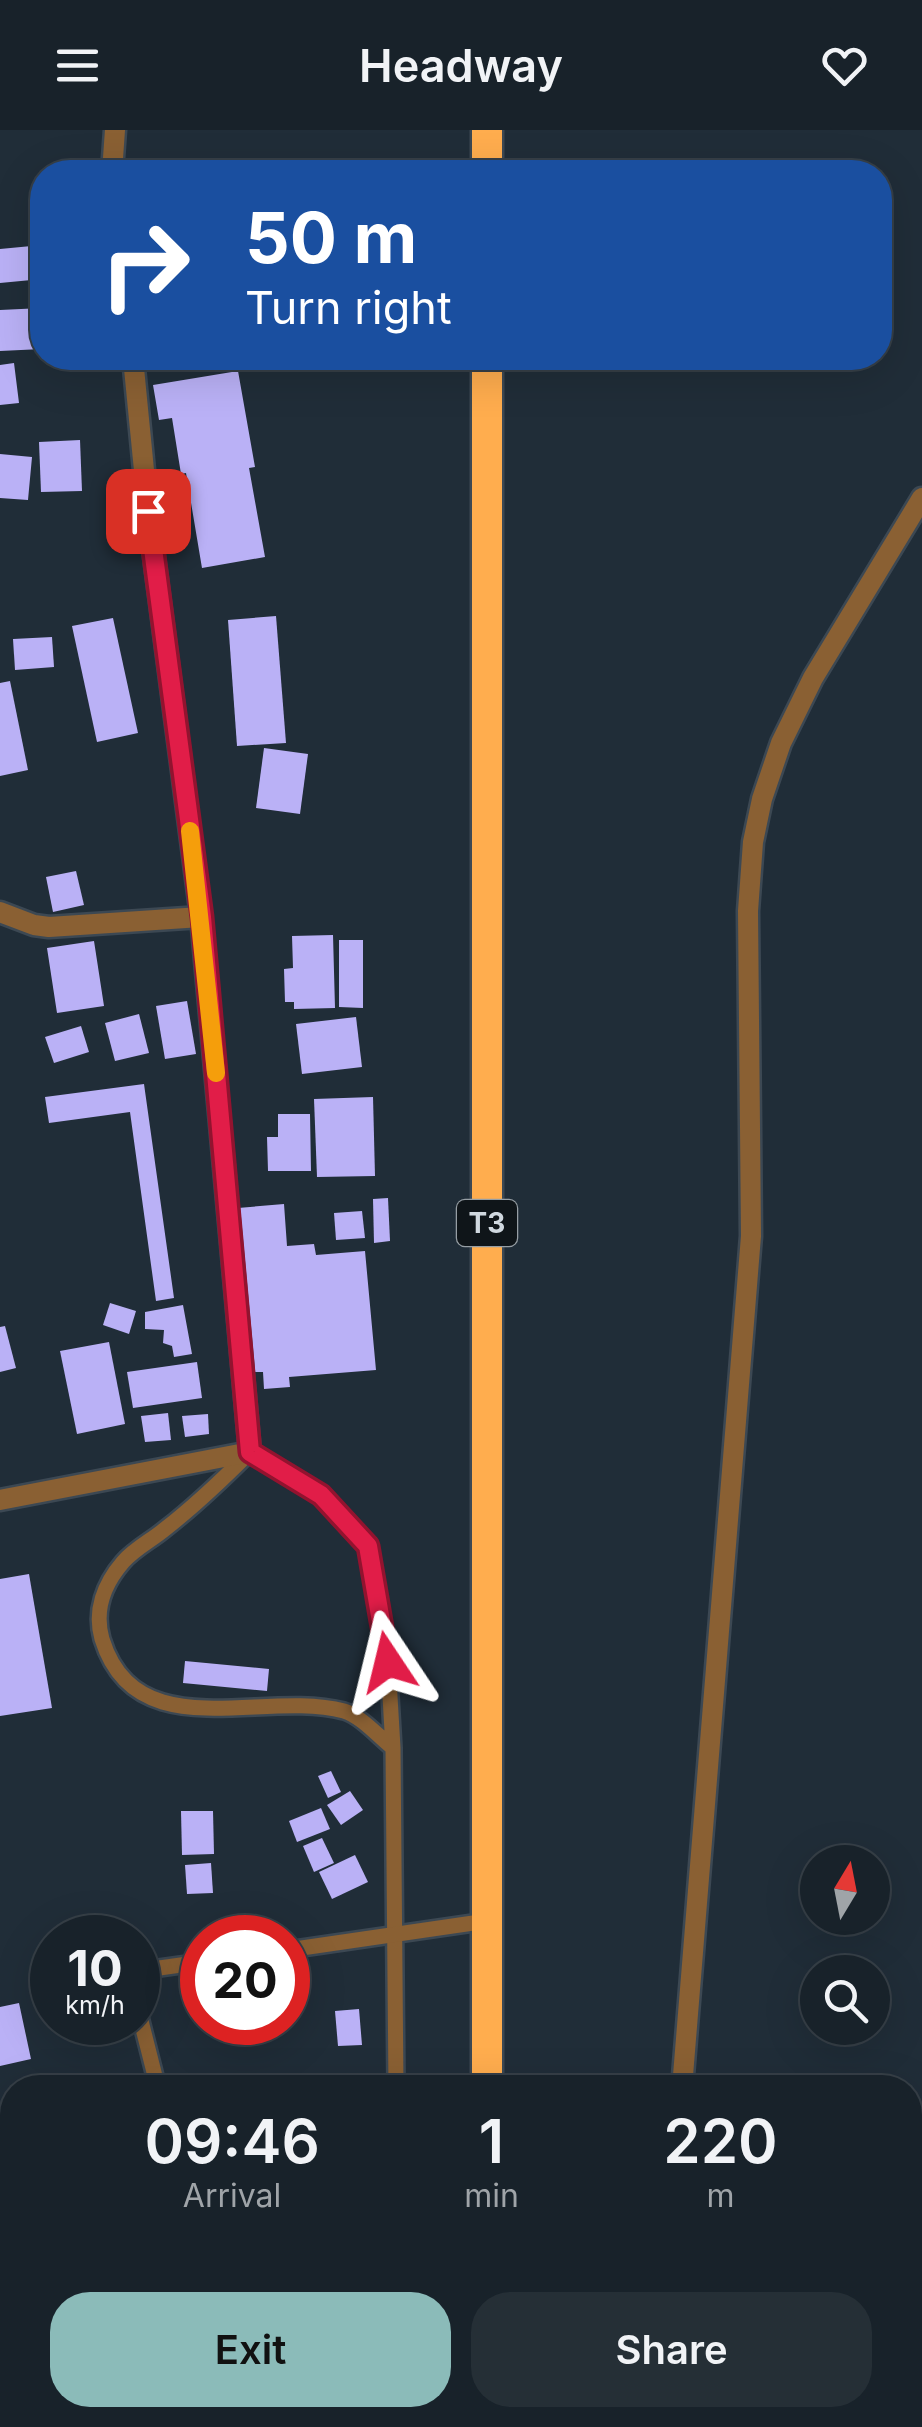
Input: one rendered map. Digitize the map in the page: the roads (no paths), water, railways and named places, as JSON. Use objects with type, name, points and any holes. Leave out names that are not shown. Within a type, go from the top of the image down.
[{"type":"highway","points":[[487,130],[487,160]]},
{"type":"highway","name":"T3","points":[[487,370],[487,2075]]},
{"type":"street","points":[[113,160],[115,130]]},
{"type":"street","points":[[0,1500],[250,1452],[202,917],[148,511],[134,370]]},
{"type":"street","points":[[683,2075],[751,1236],[748,910],[753,842],[762,799],[788,727],[812,678],[922,498]]},
{"type":"street","points":[[0,912],[49,927],[202,917]]},
{"type":"lane","points":[[392,1748],[348,1712],[291,1704],[217,1709],[159,1704],[132,1686],[109,1662],[100,1631],[100,1599],[124,1561],[208,1494],[250,1452],[321,1495],[368,1546],[388,1662],[392,1748],[396,2075]]},
{"type":"lane","points":[[310,1947],[487,1921]]},
{"type":"lane","points":[[147,2045],[155,2075]]}]
